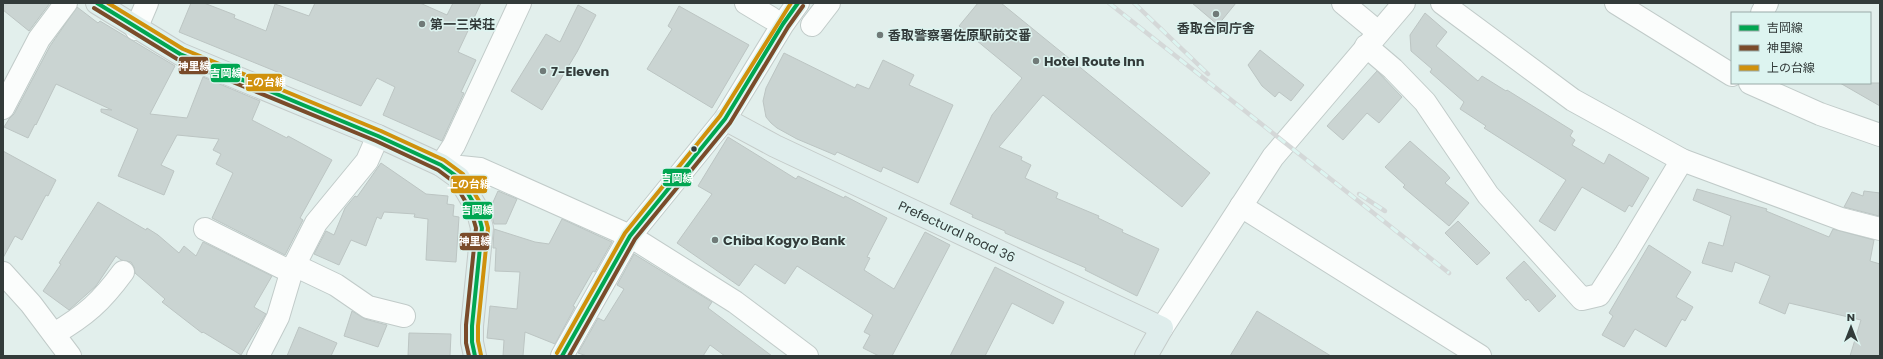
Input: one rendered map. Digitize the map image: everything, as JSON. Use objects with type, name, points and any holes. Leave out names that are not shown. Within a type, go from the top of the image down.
[{"type":"main road","points":[[97,3],[136,29],[180,54],[378,136],[441,165],[459,178],[477,209],[482,228],[472,326],[472,342],[475,356]]},
{"type":"main road","name":"Prefectural Road 36","points":[[725,119],[775,146],[978,240],[1162,328]]},
{"type":"main road","points":[[1146,356],[1162,328]]},
{"type":"street","points":[[3,108],[38,39],[66,3]]},
{"type":"street","points":[[136,29],[146,3]]},
{"type":"street","points":[[520,3],[454,145],[441,165],[480,169],[630,236],[735,302],[807,356]]},
{"type":"street","points":[[746,3],[780,15]]},
{"type":"street","points":[[562,356],[630,236],[725,119],[780,15],[798,3]]},
{"type":"street","points":[[812,25],[829,3]]},
{"type":"street","points":[[1344,3],[1393,69],[1425,102],[1488,194],[1582,299],[1599,295],[1682,160]]},
{"type":"street","points":[[1162,328],[1241,206],[1284,143],[1404,3]]},
{"type":"street","points":[[1442,3],[1573,100],[1682,160],[1841,219],[1880,230]]},
{"type":"street","points":[[1616,3],[1730,71]]},
{"type":"street","points":[[1762,12],[1767,3]]},
{"type":"street","points":[[1752,84],[1820,114],[1880,135]]},
{"type":"street","points":[[258,356],[278,317],[293,269],[316,222],[367,161],[378,136]]},
{"type":"street","points":[[1241,206],[1480,356]]},
{"type":"street","points":[[205,229],[293,269],[336,285],[368,307],[404,316]]},
{"type":"street","points":[[54,334],[82,317],[108,294],[123,272]]},
{"type":"street","points":[[3,273],[54,334],[70,356]]},
{"type":"building","points":[[3,3],[50,3],[29,31],[3,10]]},
{"type":"building","points":[[191,3],[204,3],[235,15],[234,18],[266,31],[275,4],[309,16],[315,3],[420,3],[447,15],[453,3],[481,3],[458,52],[476,60],[461,92],[464,93],[442,141],[383,115],[395,87],[377,78],[361,106],[179,32]]},
{"type":"building","points":[[978,3],[1001,3],[1210,173],[1182,207],[1043,95],[999,147],[1022,157],[1021,160],[1031,165],[1025,178],[1058,193],[1056,198],[1099,216],[1098,218],[1123,230],[1122,232],[1159,249],[1137,296],[1085,270],[1086,268],[1005,233],[1005,231],[972,217],[973,215],[950,204],[992,115],[1022,78],[959,26]]},
{"type":"building","name":"香取合同庁舎","points":[[1192,3],[1236,3],[1218,25]]},
{"type":"building","points":[[578,5],[596,15],[577,52],[542,110],[511,91],[546,34],[560,42]]},
{"type":"building","points":[[679,6],[749,45],[712,108],[647,69],[672,29],[668,26]]},
{"type":"building","points":[[77,7],[98,23],[100,21],[175,66],[150,114],[187,118],[203,77],[260,101],[252,120],[287,138],[288,136],[332,160],[300,218],[303,220],[285,255],[212,218],[233,173],[216,164],[221,154],[213,150],[219,139],[177,135],[161,165],[174,171],[164,195],[118,176],[138,129],[101,112],[101,109],[112,110],[56,84],[28,138],[4,127],[14,114],[50,46]]},
{"type":"building","points":[[1425,13],[1447,32],[1436,46],[1478,81],[1482,76],[1573,131],[1570,136],[1575,140],[1572,145],[1604,164],[1609,154],[1649,178],[1632,207],[1629,205],[1625,212],[1582,187],[1555,231],[1539,221],[1566,180],[1484,128],[1486,126],[1460,109],[1464,102],[1430,72],[1432,69],[1411,51],[1410,35]]},
{"type":"building","points":[[1260,50],[1304,85],[1291,101],[1279,92],[1275,97],[1262,86],[1248,65]]},
{"type":"building","points":[[784,53],[855,88],[857,84],[869,89],[883,60],[914,75],[909,85],[953,105],[918,183],[883,167],[881,172],[837,152],[835,155],[797,139],[771,123],[766,117],[763,101],[766,88]]},
{"type":"building","points":[[1377,71],[1402,97],[1379,123],[1367,113],[1343,140],[1327,126]]},
{"type":"building","points":[[1880,83],[1880,106],[1842,84]]},
{"type":"building","points":[[728,137],[796,179],[798,176],[844,198],[845,196],[887,218],[867,257],[870,258],[864,270],[894,289],[925,232],[950,245],[892,356],[879,356],[863,348],[870,335],[864,332],[873,315],[797,266],[785,284],[755,264],[739,286],[677,243],[712,194],[698,186]]},
{"type":"building","points":[[1410,141],[1445,172],[1450,178],[1445,183],[1469,203],[1449,226],[1403,187],[1405,185],[1385,167]]},
{"type":"building","points":[[3,151],[56,180],[48,196],[46,195],[22,240],[15,236],[3,258]]},
{"type":"building","points":[[381,163],[426,194],[448,196],[447,204],[454,205],[453,216],[459,217],[456,262],[426,260],[428,219],[414,217],[415,214],[384,212],[381,219],[377,217],[366,246],[351,240],[339,265],[314,254],[326,231],[334,235],[345,208],[355,196],[357,197]]},
{"type":"building","points":[[1697,189],[1767,209],[1766,211],[1829,237],[1833,229],[1874,240],[1870,261],[1880,264],[1880,356],[1850,356],[1861,320],[1789,303],[1785,314],[1759,303],[1770,276],[1735,262],[1732,272],[1702,263],[1709,242],[1723,246],[1731,216],[1693,200]]},
{"type":"building","points":[[498,191],[517,199],[506,224],[494,224],[490,209]]},
{"type":"building","points":[[1864,191],[1880,193],[1879,216],[1844,207],[1852,192],[1863,196]]},
{"type":"building","points":[[98,202],[146,230],[147,228],[158,235],[179,253],[184,246],[196,256],[203,242],[272,276],[254,307],[266,314],[241,355],[203,332],[202,333],[162,302],[165,299],[135,273],[131,262],[121,260],[116,256],[96,286],[69,310],[43,291]]},
{"type":"building","points":[[562,219],[612,242],[573,306],[575,307],[555,344],[525,332],[523,356],[503,356],[504,340],[487,338],[490,306],[517,309],[520,272],[495,271],[496,248],[493,248],[494,229],[535,242],[549,244]]},
{"type":"building","points":[[1458,221],[1490,253],[1477,265],[1445,233]]},
{"type":"building","points":[[1649,245],[1691,272],[1676,297],[1693,307],[1685,321],[1682,319],[1666,347],[1635,329],[1624,347],[1602,335],[1613,316],[1609,313]]},
{"type":"building","points":[[634,254],[712,302],[708,308],[772,356],[725,356],[710,345],[703,356],[587,356],[578,353],[598,318],[604,321],[624,289],[617,285]]},
{"type":"building","points":[[1524,261],[1556,296],[1539,312],[1528,299],[1526,301],[1506,278]]},
{"type":"building","points":[[995,267],[1064,302],[1053,324],[1012,303],[985,356],[950,356]]},
{"type":"building","points":[[352,311],[365,319],[387,325],[378,347],[344,336]]},
{"type":"building","points":[[1257,311],[1331,356],[1230,356]]},
{"type":"building","points":[[299,327],[337,343],[331,356],[287,356]]},
{"type":"building","points":[[409,333],[451,334],[450,356],[408,356]]},
{"type":"railway","points":[[1109,3],[1449,273]]},
{"type":"railway","points":[[1134,3],[1208,74]]},
{"type":"railway","points":[[1359,194],[1385,211]]},
{"type":"transit line","name":"吉岡線","points":[[97,3],[180,54],[378,136],[441,165],[459,178],[477,209],[482,228],[472,326],[472,342],[475,356]]},
{"type":"transit line","name":"上の台線","points":[[108,3],[183,49],[381,131],[444,160],[463,174],[482,206],[488,228],[478,326],[478,341],[481,355]]},
{"type":"transit line","name":"上の台線","points":[[557,353],[625,233],[720,116],[791,3]]},
{"type":"transit line","name":"吉岡線","points":[[562,356],[630,236],[725,119],[783,24],[798,3]]},
{"type":"transit line","name":"神里線","points":[[569,356],[635,239],[730,123],[788,27],[803,6]]},
{"type":"transit line","name":"神里線","points":[[94,8],[177,59],[376,141],[438,170],[454,182],[471,211],[476,228],[466,325],[466,343],[469,356]]},
{"type":"place","name":"香取合同庁舎","points":[[1216,14]]},
{"type":"place","name":"第一三栄荘","points":[[422,24]]},
{"type":"place","name":"香取警察署佐原駅前交番","points":[[880,35]]},
{"type":"place","name":"Hotel Route Inn","points":[[1036,61]]},
{"type":"place","name":"7-Eleven","points":[[543,71]]},
{"type":"place","name":"Chiba Kogyo Bank","points":[[715,240]]}]
